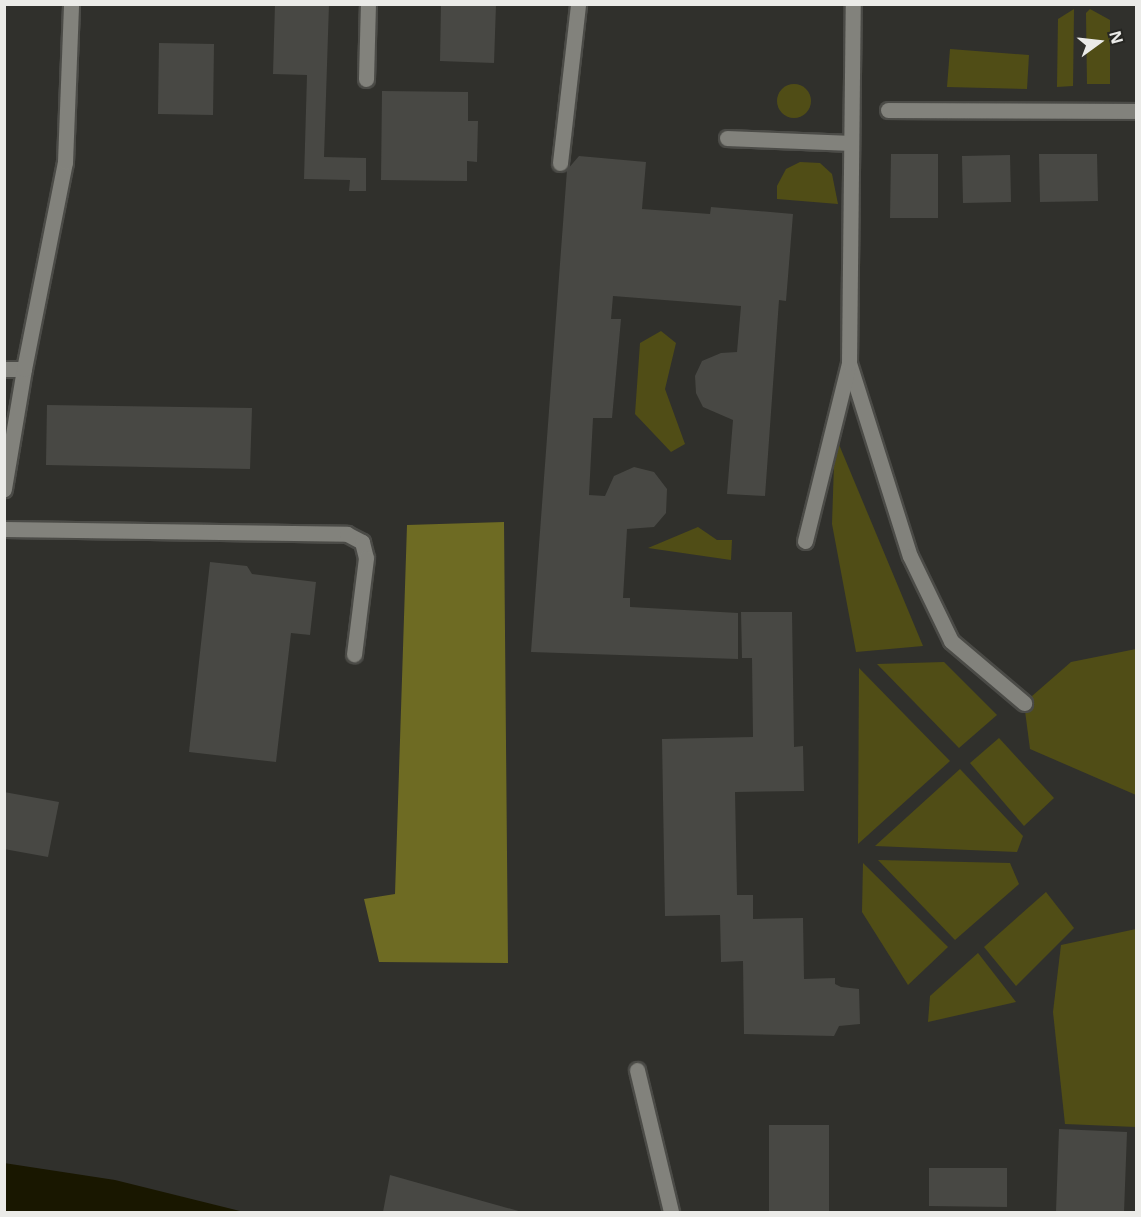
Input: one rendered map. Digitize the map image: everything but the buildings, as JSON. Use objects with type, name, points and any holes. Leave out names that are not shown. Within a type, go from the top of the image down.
[{"type":"street","points":[[4,489],[24,369],[65,162],[71,4]]},
{"type":"street","points":[[366,80],[368,4]]},
{"type":"street","points":[[560,163],[578,4]]},
{"type":"street","points":[[805,541],[849,363],[853,4]]},
{"type":"street","points":[[888,110],[1137,111]]},
{"type":"street","points":[[728,138],[851,143]]},
{"type":"street","points":[[849,363],[910,556],[951,641],[1024,703]]},
{"type":"street","points":[[4,369],[24,369]]},
{"type":"street","points":[[4,529],[347,534],[362,542],[366,558],[354,654]]},
{"type":"street","points":[[637,1070],[671,1212]]},
{"type":"shaded area","points":[[1074,9],[1073,86],[1057,87],[1058,19]]},
{"type":"shaded area","points":[[1090,9],[1110,20],[1110,84],[1087,84],[1086,13]]},
{"type":"shaded area","points":[[950,49],[1029,55],[1027,89],[947,87]]},
{"type":"shaded area","points":[[794,84],[806,89],[811,101],[806,113],[794,118],[782,113],[777,101],[782,89]]},
{"type":"shaded area","points":[[800,162],[820,163],[832,174],[838,204],[777,199],[777,186],[786,169]]},
{"type":"shaded area","points":[[661,331],[676,343],[665,389],[685,444],[671,452],[635,414],[640,343]]},
{"type":"shaded area","points":[[835,435],[923,646],[856,652],[832,524]]},
{"type":"shaded area","points":[[504,522],[508,963],[379,962],[364,899],[395,894],[407,525]]},
{"type":"shaded area","points":[[698,527],[717,540],[732,540],[731,560],[648,548]]},
{"type":"shaded area","points":[[1136,649],[1136,795],[1030,749],[1024,703],[1071,662]]},
{"type":"shaded area","points":[[944,662],[997,715],[959,748],[877,664]]},
{"type":"shaded area","points":[[859,668],[950,761],[858,844]]},
{"type":"shaded area","points":[[999,738],[1054,798],[1024,826],[970,763]]},
{"type":"shaded area","points":[[960,769],[1023,836],[1017,852],[875,846]]},
{"type":"shaded area","points":[[878,860],[1010,863],[1019,884],[955,940]]},
{"type":"shaded area","points":[[863,863],[948,947],[908,985],[862,912]]},
{"type":"shaded area","points":[[1046,892],[1074,928],[1016,986],[984,947]]},
{"type":"shaded area","points":[[1136,929],[1136,1127],[1065,1124],[1053,1012],[1061,945]]},
{"type":"shaded area","points":[[978,953],[1016,1002],[928,1022],[930,996]]},
{"type":"shaded area","points":[[4,1163],[115,1180],[244,1212],[5,1212]]}]
